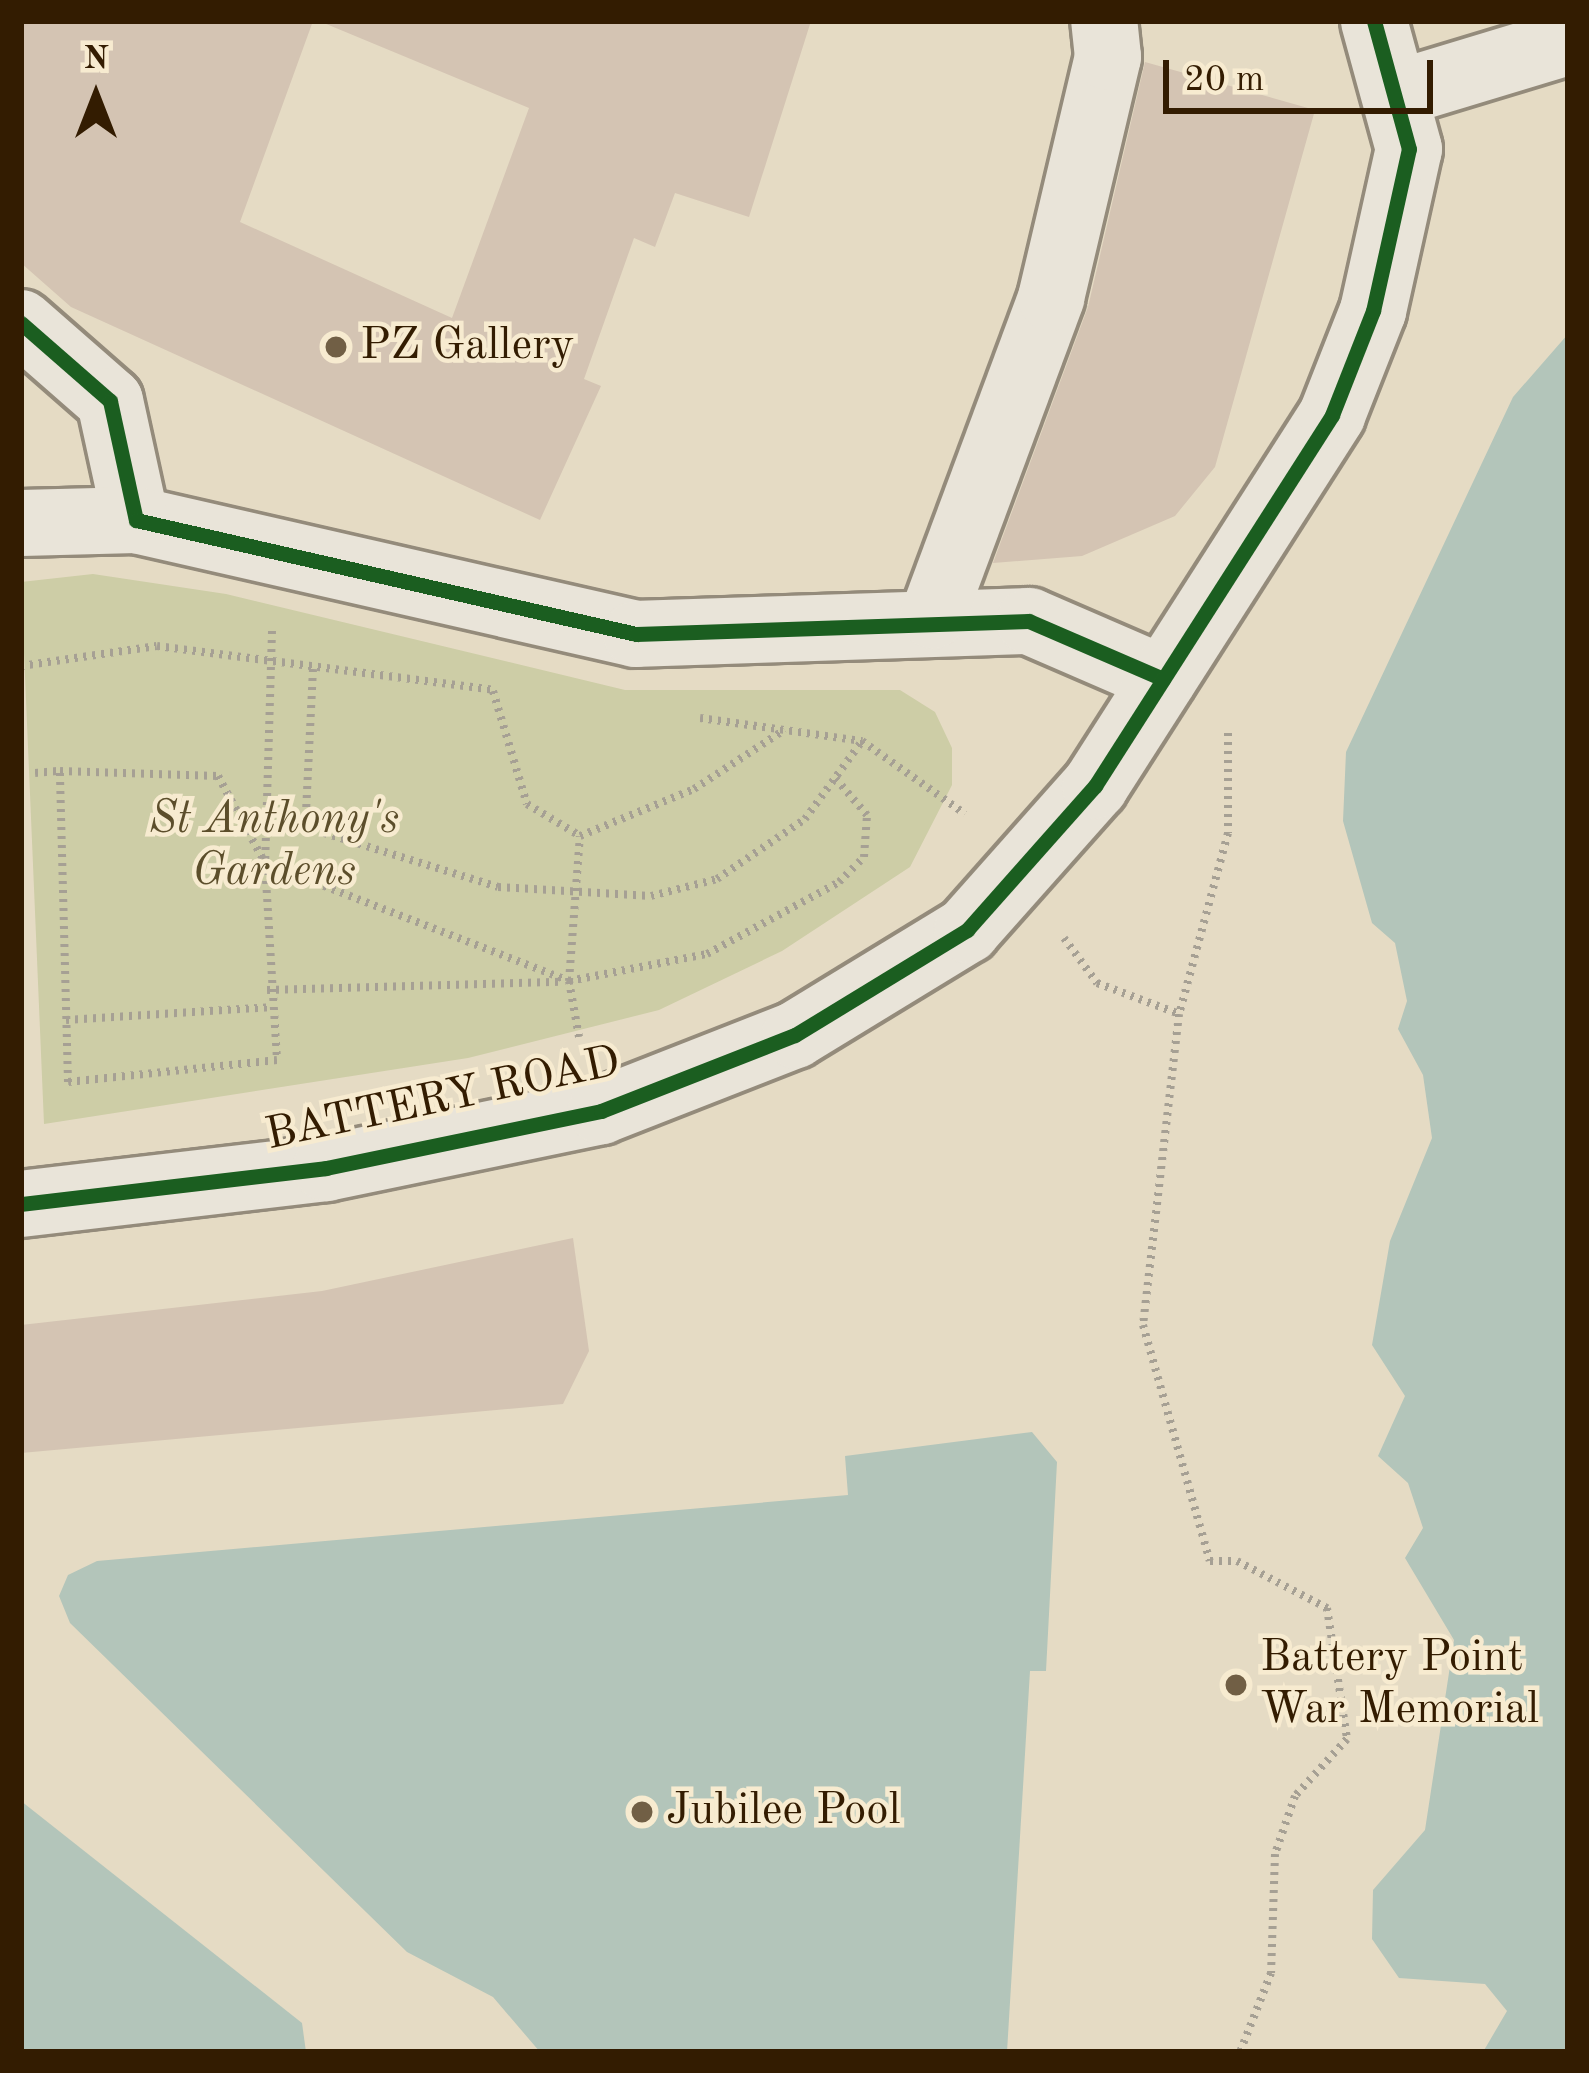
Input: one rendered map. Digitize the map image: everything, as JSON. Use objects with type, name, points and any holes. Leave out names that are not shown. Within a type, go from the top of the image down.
[{"type":"street","points":[[933,616],[1051,298],[1108,57],[1104,21]]},
{"type":"street","name":"BATTERY ROAD","points":[[21,1204],[145,1193],[601,1111],[795,1036],[896,983],[1019,879],[1163,680],[1332,415],[1397,221],[1409,149],[1402,92],[1374,21]]},
{"type":"street","points":[[1402,92],[1568,43]]},
{"type":"street","points":[[21,323],[110,401],[136,520]]},
{"type":"street","points":[[21,523],[136,520],[635,634],[933,616],[1029,621],[1163,680]]},
{"type":"path","points":[[21,667],[157,646],[515,693]]},
{"type":"path","points":[[60,771],[68,1082],[277,1060],[267,990],[265,863],[275,661]]},
{"type":"path","points":[[313,669],[306,810],[324,832],[393,860],[576,897],[717,879],[805,819],[862,741]]},
{"type":"path","points":[[1163,680],[1228,714],[1228,832],[1178,1014],[1143,1325],[1210,1562],[1237,1562],[1327,1608],[1347,1739],[1295,1796],[1282,1835],[1271,1973],[1240,2052]]},
{"type":"path","points":[[493,690],[527,804],[580,836]]},
{"type":"path","points":[[673,714],[862,741],[963,812],[1097,983],[1178,1014]]},
{"type":"path","points":[[580,836],[694,789],[785,729]]},
{"type":"path","points":[[34,772],[218,776],[265,863],[569,981]]},
{"type":"path","points":[[267,990],[569,981],[707,954],[839,882],[864,857],[867,814],[836,778]]},
{"type":"path","points":[[569,981],[580,836]]},
{"type":"path","points":[[66,1021],[270,1007]]},
{"type":"green space","name":"St Anthony's Gardens","points":[[93,574],[226,594],[625,690],[900,690],[935,712],[952,748],[952,785],[910,867],[782,951],[659,1010],[468,1058],[44,1124],[21,582]]},
{"type":"shaded area","points":[[1568,334],[1568,2052],[1483,2052],[1507,2011],[1485,1984],[1399,1978],[1372,1939],[1373,1890],[1425,1830],[1454,1640],[1405,1558],[1423,1528],[1408,1483],[1378,1456],[1405,1396],[1372,1345],[1390,1241],[1432,1138],[1423,1075],[1398,1029],[1407,1001],[1395,943],[1372,923],[1343,821],[1346,752],[1513,397]]},
{"type":"shaded area","name":"Jubilee Pool","points":[[1032,1432],[1057,1462],[1046,1671],[1030,1671],[1007,2052],[540,2052],[493,1997],[407,1952],[70,1623],[59,1596],[68,1575],[97,1561],[848,1495],[845,1456]]},
{"type":"shaded area","points":[[21,1801],[302,2023],[306,2052],[21,2052]]},
{"type":"building","points":[[21,21],[313,21],[240,222],[452,318],[529,108],[319,21],[811,21],[749,217],[675,193],[655,247],[634,238],[584,379],[601,386],[540,520],[71,307],[21,263]]},
{"type":"building","points":[[1145,62],[1315,110],[1215,467],[1175,516],[1082,556],[993,563],[1088,307]]},
{"type":"building","points":[[573,1238],[589,1351],[563,1404],[21,1453],[21,1325],[322,1291]]},
{"type":"cycle path","points":[[21,1204],[326,1168],[601,1111],[795,1035],[967,930],[1095,786],[1332,415],[1373,311],[1409,149],[1374,21]]},
{"type":"cycle path","points":[[21,323],[110,401],[136,520],[636,634],[1029,621],[1163,679]]},
{"type":"place","name":"PZ Gallery","points":[[336,347]]},
{"type":"place","name":"Battery Point War Memorial","points":[[1236,1685]]},
{"type":"place","name":"Jubilee Pool","points":[[642,1812]]}]
